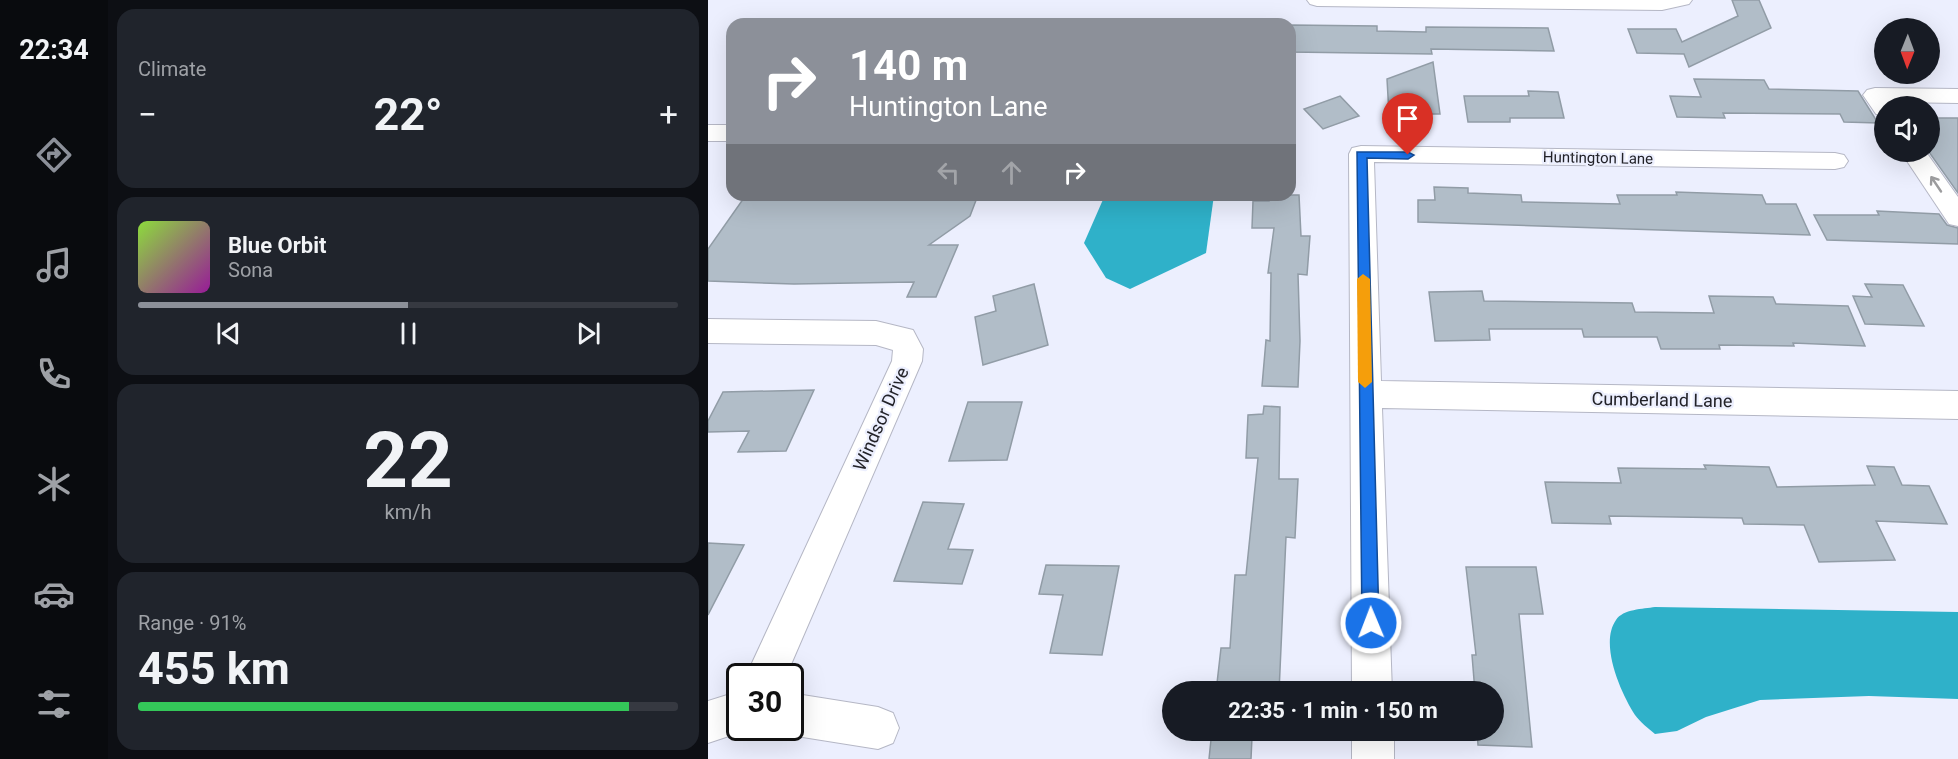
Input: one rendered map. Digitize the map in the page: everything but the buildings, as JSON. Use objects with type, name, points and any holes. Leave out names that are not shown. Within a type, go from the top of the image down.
[{"type":"street","points":[[1317,0],[1662,4],[1682,0]]},
{"type":"street","points":[[1876,96],[1958,96]]},
{"type":"street","points":[[708,133],[726,133]]},
{"type":"street","name":"Huntington Lane","points":[[1365,394],[1361,154],[1834,161]]},
{"type":"street","points":[[1920,162],[1958,217]]},
{"type":"street","name":"Windsor Drive","points":[[708,330],[876,333],[902,339],[908,348],[907,361],[772,663]]},
{"type":"street","points":[[1365,394],[1372,681]]},
{"type":"street","name":"Cumberland Lane","points":[[1365,394],[1958,405]]},
{"type":"street","points":[[708,722],[726,716]]},
{"type":"street","points":[[804,716],[878,728]]},
{"type":"street","points":[[1373,741],[1373,759]]},
{"type":"water","points":[[1102,201],[1213,201],[1206,253],[1130,289],[1106,278],[1084,243]]},
{"type":"water","points":[[1655,607],[1958,612],[1958,699],[1869,696],[1760,700],[1706,717],[1677,731],[1655,734],[1637,718],[1629,706],[1618,682],[1610,642],[1611,630],[1619,616],[1634,610]]},
{"type":"slow traffic","points":[[1363,279],[1365,382]]},
{"type":"route","points":[[1371,623],[1361,154],[1408,155]]}]
